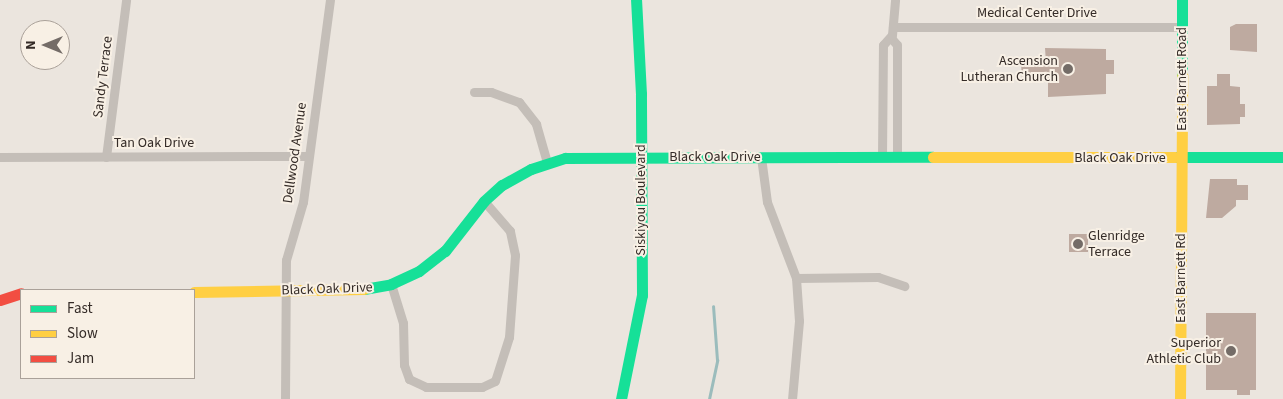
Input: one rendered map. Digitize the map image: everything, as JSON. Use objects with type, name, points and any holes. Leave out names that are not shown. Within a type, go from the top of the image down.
[{"type":"street","name":"Sandy Terrace","points":[[106,157],[126,0]]},
{"type":"street","name":"Dellwood Avenue","points":[[285,399],[284,292],[286,260],[303,202],[330,0]]},
{"type":"street","name":"Siskiyou Boulevard","points":[[621,399],[638,329],[642,295],[641,157],[636,0]]},
{"type":"street","points":[[882,157],[883,45],[891,38],[895,0]]},
{"type":"street","name":"East Barnett Road","points":[[1182,0],[1182,157]]},
{"type":"street","name":"Medical Center Drive","points":[[893,27],[1182,27]]},
{"type":"street","points":[[891,38],[897,45],[897,157]]},
{"type":"street","points":[[474,92],[491,92],[519,102],[536,124],[547,162]]},
{"type":"street","name":"Tan Oak Drive","points":[[0,157],[308,156]]},
{"type":"street","name":"Black Oak Drive","points":[[195,292],[351,291],[391,284],[419,271],[445,251],[484,201],[517,175],[547,162],[582,157],[1283,157]]},
{"type":"street","name":"East Barnett Rd","points":[[1180,399],[1182,157]]},
{"type":"street","points":[[761,158],[767,202],[796,278],[800,322],[792,399]]},
{"type":"street","points":[[391,284],[403,323],[404,365],[409,379],[426,388],[482,387],[495,381],[509,337],[515,255],[510,231],[484,201]]},
{"type":"street","points":[[796,278],[878,277],[904,286]]},
{"type":"street","points":[[0,291],[20,292]]},
{"type":"street","points":[[0,300],[20,292]]},
{"type":"building","points":[[1236,24],[1257,24],[1257,52],[1230,50],[1230,27]]},
{"type":"building","name":"Ascension Lutheran Church","points":[[1045,48],[1106,49],[1106,60],[1114,60],[1114,74],[1106,74],[1106,94],[1048,97],[1048,80],[1022,80],[1021,63],[1046,63]]},
{"type":"building","points":[[1217,74],[1230,74],[1230,86],[1240,87],[1240,104],[1245,104],[1245,117],[1240,117],[1240,124],[1207,125],[1207,86],[1217,86]]},
{"type":"building","points":[[1210,179],[1237,179],[1237,185],[1248,185],[1248,200],[1236,200],[1236,206],[1222,218],[1206,218]]},
{"type":"building","name":"Glenridge Terrace","points":[[1069,234],[1088,234],[1088,252],[1069,252]]},
{"type":"building","name":"Superior Athletic Club","points":[[1206,313],[1256,313],[1256,390],[1250,390],[1250,395],[1237,395],[1237,390],[1206,390]]},
{"type":"waterway","points":[[709,399],[717,360],[713,306]]},
{"type":"traffic: fast","points":[[621,399],[642,295],[641,94],[636,0]]},
{"type":"traffic: fast","points":[[1182,0],[1182,75]]},
{"type":"traffic: fast","points":[[364,289],[391,284],[419,271],[445,251],[484,201],[502,185],[531,169],[565,158],[933,157]]},
{"type":"traffic: fast","points":[[1175,157],[1283,157]]},
{"type":"traffic: slow","points":[[1180,399],[1182,75]]},
{"type":"traffic: slow","points":[[933,157],[1175,157]]},
{"type":"traffic: slow","points":[[195,292],[364,289]]},
{"type":"traffic: jam","points":[[0,300],[20,293]]},
{"type":"place","name":"Ascension Lutheran Church","points":[[1068,69]]},
{"type":"place","name":"Glenridge Terrace","points":[[1078,244]]},
{"type":"place","name":"Superior Athletic Club","points":[[1231,351]]}]
